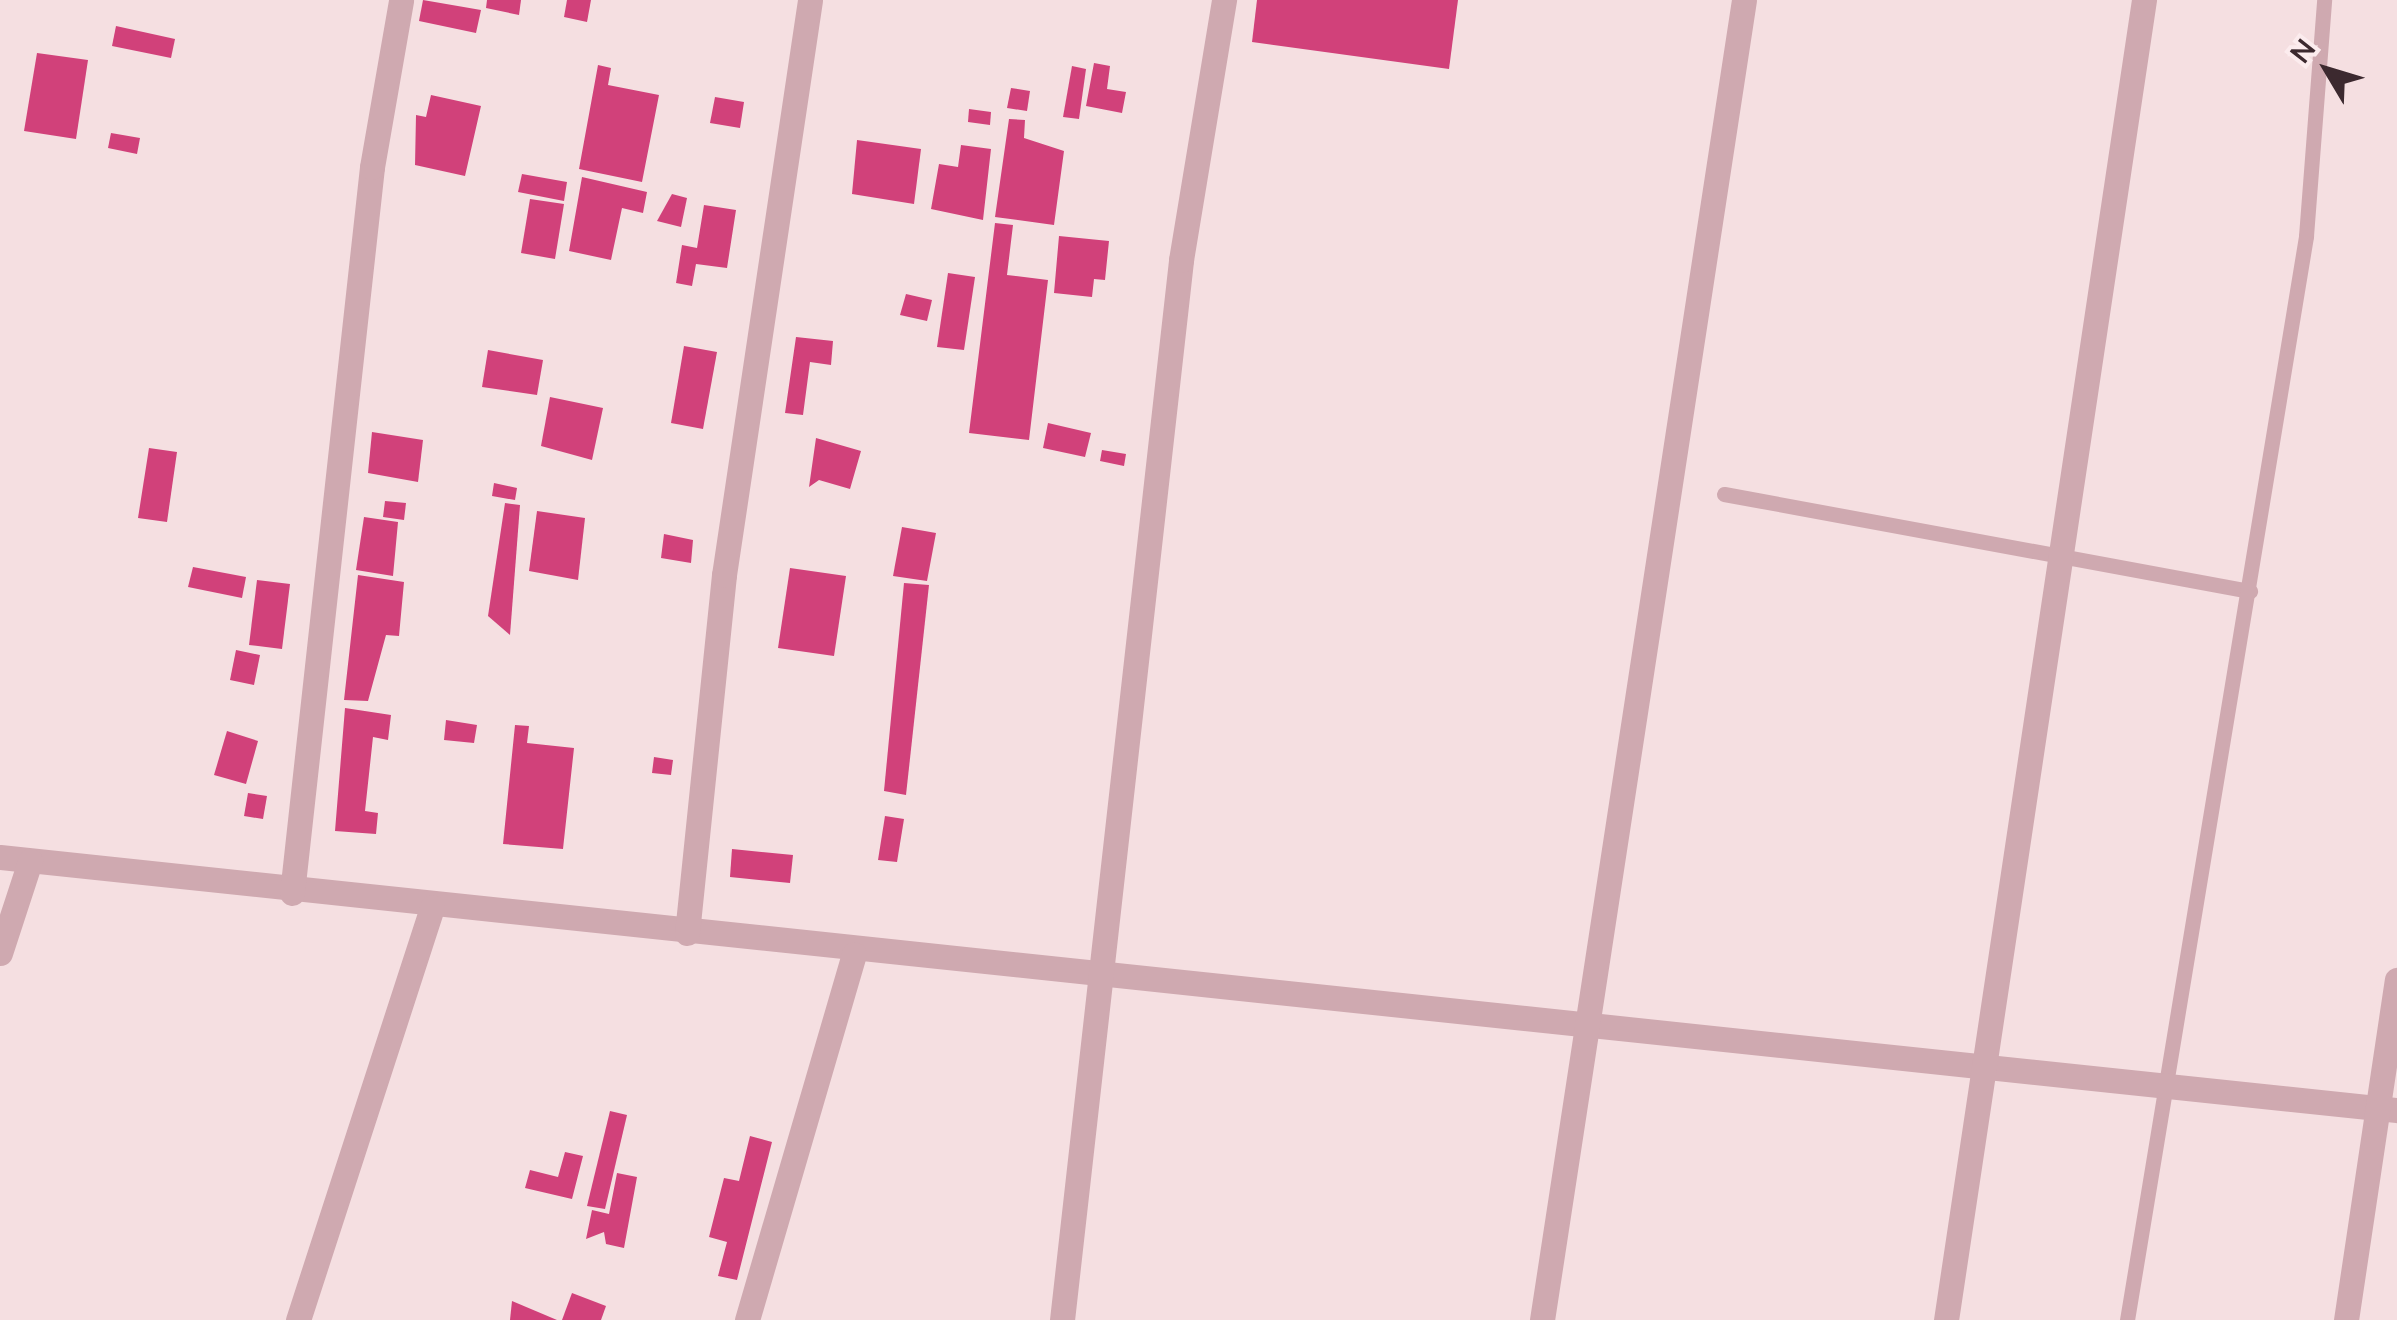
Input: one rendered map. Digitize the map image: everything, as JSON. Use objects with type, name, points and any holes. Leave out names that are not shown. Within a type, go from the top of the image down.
[{"type":"street","points":[[292,892],[372,166],[401,0]]},
{"type":"street","points":[[688,933],[729,536],[810,0]]},
{"type":"street","points":[[1062,1320],[1181,260],[1224,0]]},
{"type":"street","points":[[1542,1320],[1744,0]]},
{"type":"street","points":[[1946,1320],[2144,0]]},
{"type":"street","points":[[0,857],[854,954],[2165,1083],[2388,1109]]},
{"type":"street","points":[[0,953],[30,861]]},
{"type":"street","points":[[298,1320],[432,907]]},
{"type":"street","points":[[747,1320],[854,954]]},
{"type":"street","points":[[2346,1320],[2388,1109],[2397,980]]},
{"type":"lane","points":[[2127,1320],[2306,236],[2324,0]]},
{"type":"lane","points":[[1724,494],[2062,552],[2250,591]]},
{"type":"building","points":[[423,0],[481,10],[476,33],[419,21]]},
{"type":"building","points":[[487,0],[521,0],[519,15],[486,8]]},
{"type":"building","points":[[567,0],[591,0],[587,22],[564,17]]},
{"type":"building","points":[[1257,0],[1458,0],[1449,69],[1252,42]]},
{"type":"building","points":[[116,26],[175,39],[171,58],[112,46]]},
{"type":"building","points":[[37,53],[88,60],[76,139],[24,131]]},
{"type":"building","points":[[1094,63],[1110,66],[1107,89],[1126,92],[1122,113],[1086,106]]},
{"type":"building","points":[[598,65],[611,68],[608,85],[659,95],[642,182],[579,169]]},
{"type":"building","points":[[1072,66],[1086,69],[1079,119],[1063,117]]},
{"type":"building","points":[[1011,88],[1030,91],[1027,111],[1007,108]]},
{"type":"building","points":[[431,95],[481,106],[465,176],[415,165],[416,115],[426,117]]},
{"type":"building","points":[[715,97],[744,102],[740,128],[710,123]]},
{"type":"building","points":[[969,109],[991,112],[990,125],[968,122]]},
{"type":"building","points":[[1009,119],[1025,120],[1024,138],[1064,151],[1054,225],[995,217]]},
{"type":"building","points":[[111,133],[140,138],[137,154],[108,148]]},
{"type":"building","points":[[857,140],[921,149],[914,204],[852,194]]},
{"type":"building","points":[[961,145],[991,149],[983,220],[931,209],[939,164],[958,167]]},
{"type":"building","points":[[522,174],[567,182],[564,201],[518,192]]},
{"type":"building","points":[[582,177],[647,192],[643,213],[622,208],[611,260],[569,251]]},
{"type":"building","points":[[672,194],[687,198],[681,227],[657,221]]},
{"type":"building","points":[[530,199],[564,204],[555,259],[521,253]]},
{"type":"building","points":[[704,205],[736,210],[727,268],[696,264],[692,286],[676,283],[682,245],[697,248]]},
{"type":"building","points":[[995,223],[1013,225],[1007,275],[1048,280],[1029,440],[969,433]]},
{"type":"building","points":[[1059,236],[1109,241],[1105,280],[1094,279],[1092,297],[1054,293]]},
{"type":"building","points":[[948,273],[975,277],[964,350],[937,347]]},
{"type":"building","points":[[906,294],[932,300],[927,321],[900,315]]},
{"type":"building","points":[[796,337],[833,341],[831,365],[810,362],[803,415],[785,413]]},
{"type":"building","points":[[684,346],[717,352],[703,429],[671,423]]},
{"type":"building","points":[[488,350],[543,360],[537,395],[482,387]]},
{"type":"building","points":[[550,397],[603,408],[592,460],[541,446]]},
{"type":"building","points":[[1048,423],[1091,433],[1085,457],[1043,448]]},
{"type":"building","points":[[372,432],[423,440],[418,482],[368,473]]},
{"type":"building","points":[[816,438],[861,451],[850,489],[819,480],[809,487]]},
{"type":"building","points":[[149,448],[177,452],[167,522],[138,518]]},
{"type":"building","points":[[1102,450],[1126,454],[1124,466],[1100,461]]},
{"type":"building","points":[[494,483],[517,488],[515,500],[492,496]]},
{"type":"building","points":[[385,501],[406,503],[404,520],[383,517]]},
{"type":"building","points":[[505,503],[520,505],[510,635],[488,616]]},
{"type":"building","points":[[537,511],[585,518],[578,580],[529,571]]},
{"type":"building","points":[[364,517],[398,522],[393,576],[356,570]]},
{"type":"building","points":[[902,527],[936,533],[927,581],[893,576]]},
{"type":"building","points":[[664,534],[693,540],[691,563],[661,558]]},
{"type":"building","points":[[193,567],[246,577],[242,598],[188,587]]},
{"type":"building","points":[[790,568],[846,576],[834,656],[778,648]]},
{"type":"building","points":[[358,575],[404,582],[399,636],[386,635],[368,701],[344,700]]},
{"type":"building","points":[[257,580],[290,584],[282,649],[249,645]]},
{"type":"building","points":[[904,583],[929,585],[906,795],[884,791]]},
{"type":"building","points":[[236,650],[260,655],[254,685],[230,680]]},
{"type":"building","points":[[345,708],[391,715],[388,740],[373,737],[365,811],[378,813],[376,834],[335,831]]},
{"type":"building","points":[[446,720],[477,725],[474,743],[444,740]]},
{"type":"building","points":[[515,725],[529,726],[527,743],[574,748],[563,849],[503,844]]},
{"type":"building","points":[[227,731],[258,741],[246,784],[214,775]]},
{"type":"building","points":[[654,757],[673,760],[671,775],[652,773]]},
{"type":"building","points":[[248,793],[267,796],[263,819],[244,816]]},
{"type":"building","points":[[885,816],[904,819],[897,862],[878,860]]},
{"type":"building","points":[[732,849],[793,855],[790,883],[730,877]]},
{"type":"building","points":[[610,1111],[627,1115],[605,1209],[587,1206]]},
{"type":"building","points":[[750,1136],[772,1142],[737,1280],[718,1276],[727,1242],[709,1237],[724,1178],[739,1181]]},
{"type":"building","points":[[565,1152],[583,1156],[572,1199],[525,1188],[530,1170],[558,1177]]},
{"type":"building","points":[[617,1173],[637,1177],[624,1248],[606,1244],[604,1232],[586,1239],[592,1210],[609,1214]]},
{"type":"building","points":[[572,1293],[606,1306],[601,1320],[562,1320]]},
{"type":"building","points":[[512,1301],[557,1320],[510,1320]]}]
